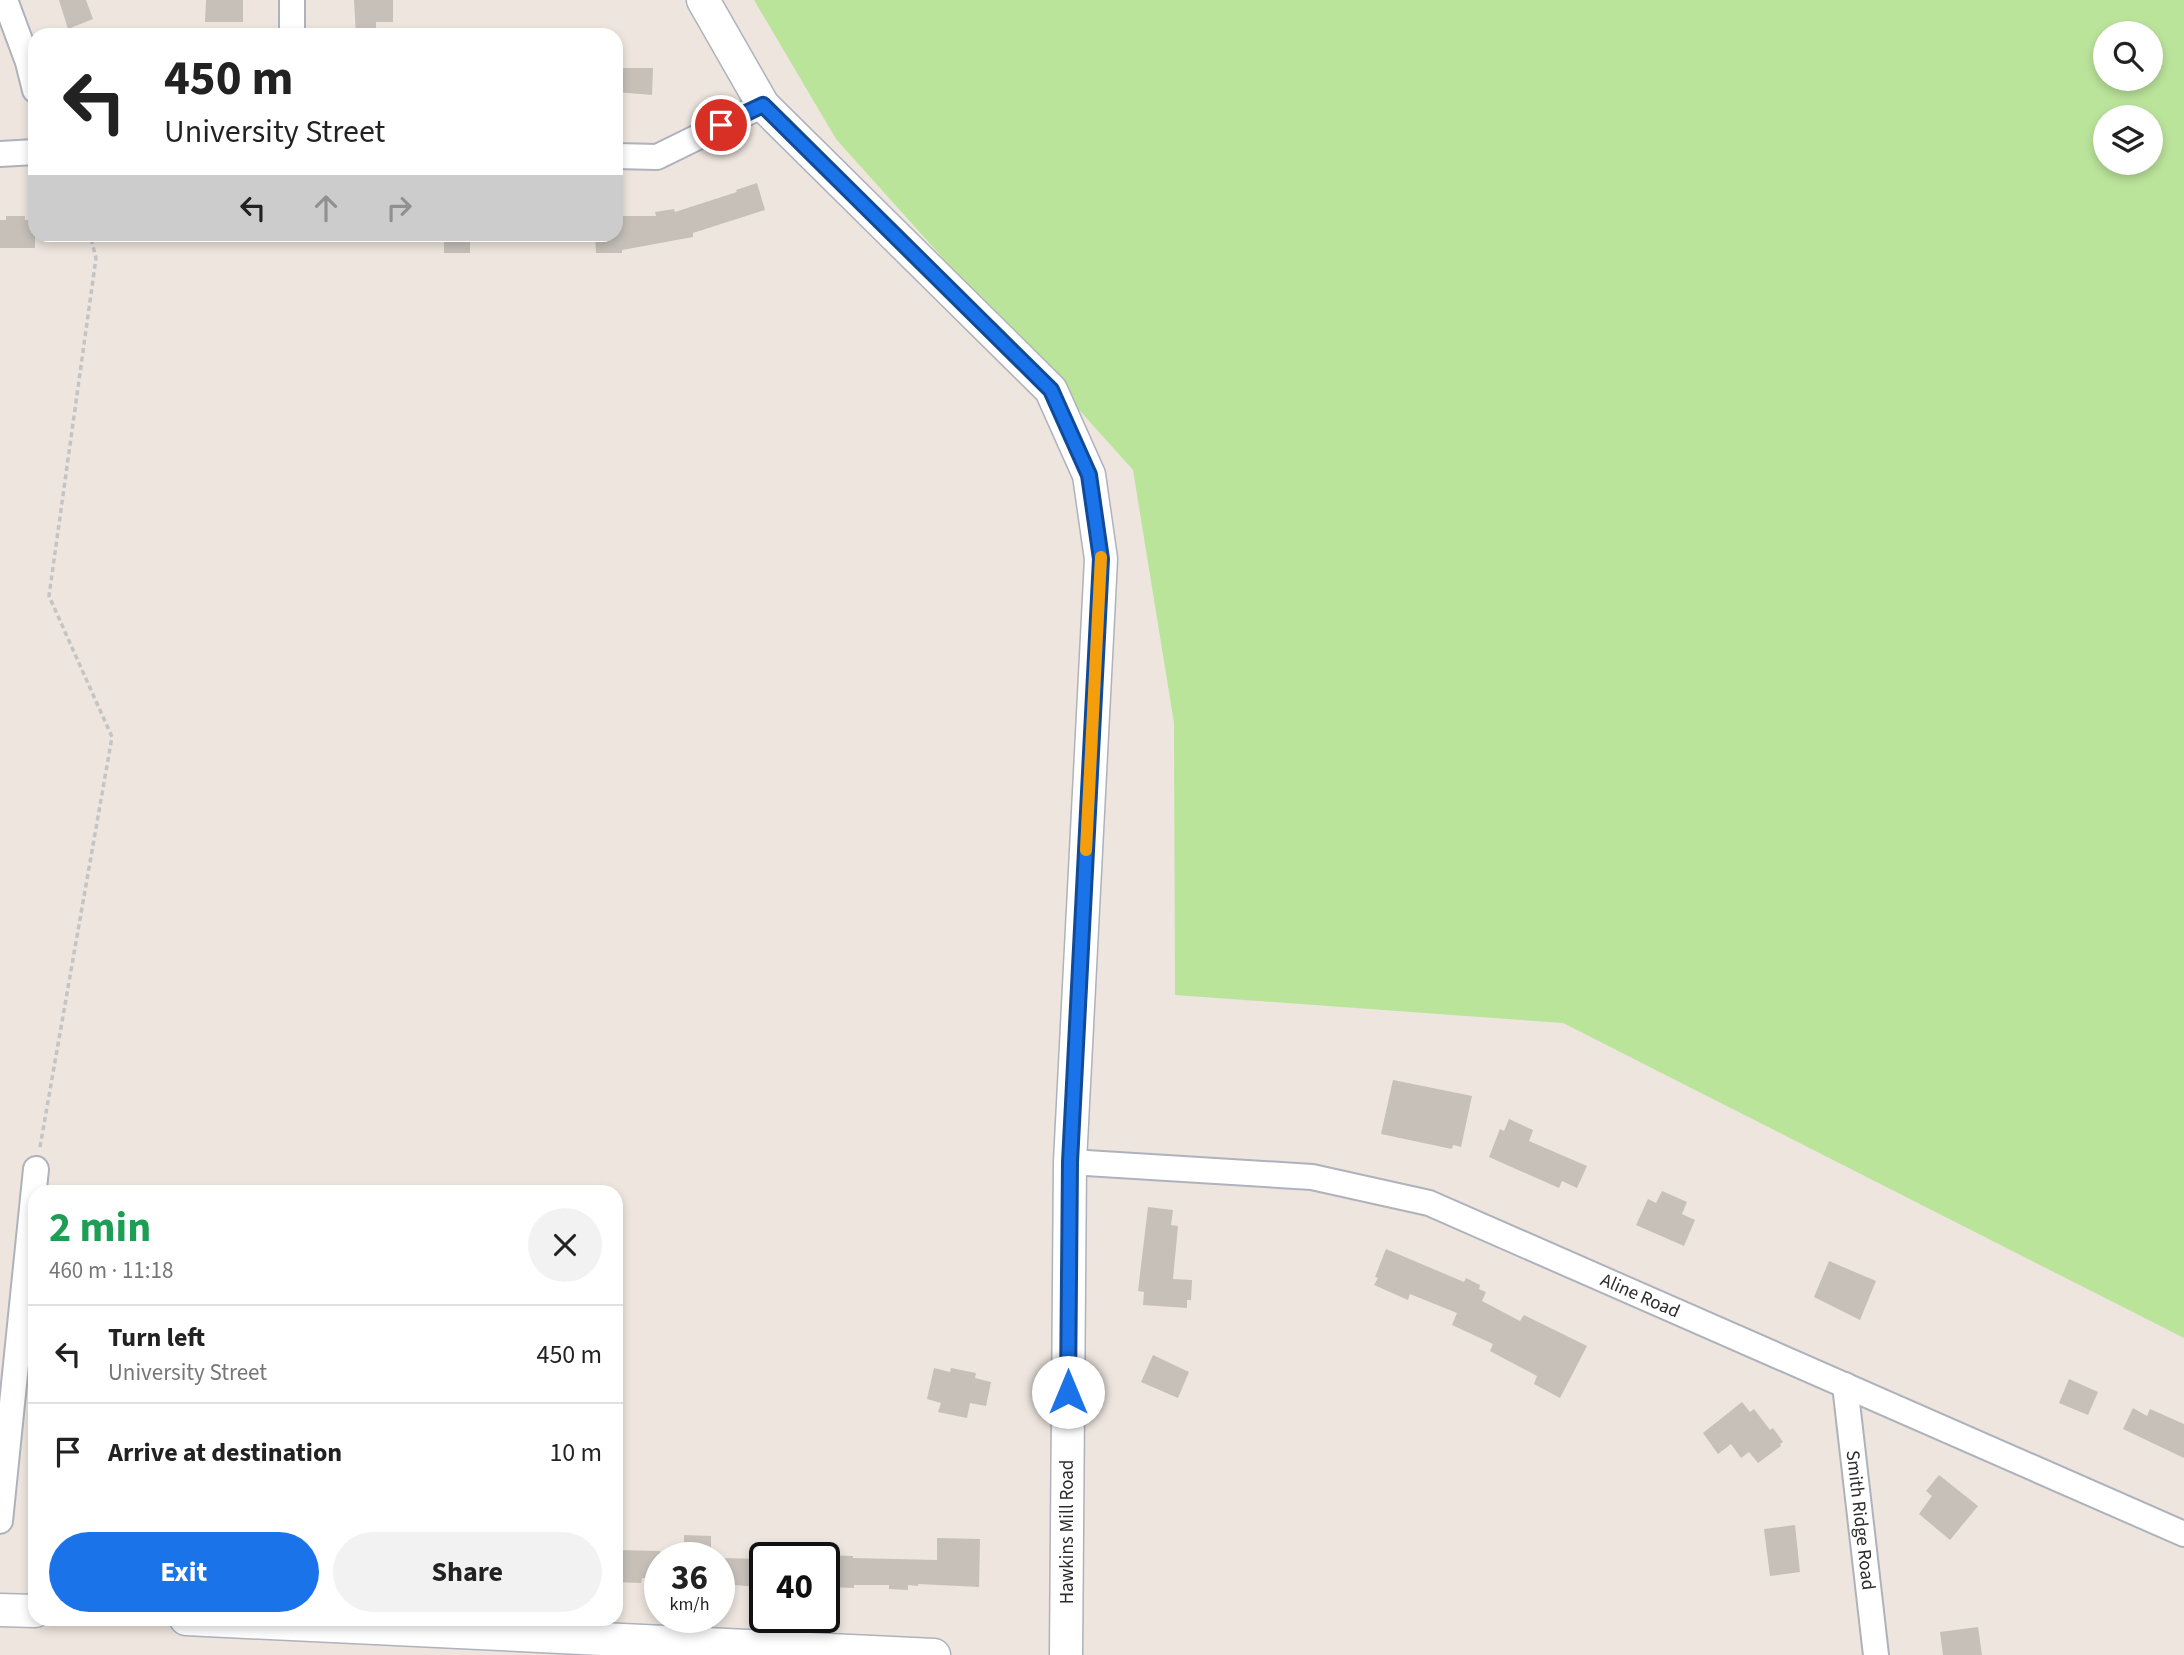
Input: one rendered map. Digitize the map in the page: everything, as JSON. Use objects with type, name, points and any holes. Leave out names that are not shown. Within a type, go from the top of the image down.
[{"type":"street","points":[[5,0],[28,62]]},
{"type":"street","points":[[292,0],[292,28]]},
{"type":"street","name":"Hawkins Mill Road","points":[[703,0],[763,105],[1051,390],[1089,475],[1101,559],[1070,1162],[1066,1655]]},
{"type":"street","points":[[623,156],[657,157],[763,105]]},
{"type":"street","points":[[0,154],[28,152]]},
{"type":"street","name":"Aline Road","points":[[1070,1162],[1312,1177],[1429,1203],[2184,1534]]},
{"type":"street","points":[[34,1185],[36,1169]]},
{"type":"street","points":[[0,1521],[28,1247]]},
{"type":"street","name":"Smith Ridge Road","points":[[1845,1385],[1876,1655]]},
{"type":"street","points":[[0,1610],[28,1611]]},
{"type":"street","points":[[304,1626],[692,1649],[934,1655]]},
{"type":"path","points":[[36,1169],[111,737],[49,596],[96,258],[92,242]]},
{"type":"green space","points":[[754,0],[2184,0],[2184,1338],[1563,1023],[1175,995],[1174,723],[1133,470],[836,139]]},
{"type":"building","points":[[59,0],[86,0],[93,19],[68,28]]},
{"type":"building","points":[[206,0],[243,0],[243,22],[205,22]]},
{"type":"building","points":[[354,0],[393,0],[393,22],[376,22],[376,28],[356,28]]},
{"type":"building","points":[[623,68],[653,68],[652,95],[623,93]]},
{"type":"building","points":[[757,183],[765,210],[693,233],[693,237],[622,250],[622,253],[596,253],[595,242],[623,242],[623,216],[656,216],[655,212],[674,209],[675,212],[737,192],[736,190]]},
{"type":"building","points":[[6,216],[25,216],[25,220],[28,220],[28,242],[35,242],[35,248],[0,248],[0,220],[6,220]]},
{"type":"building","points":[[444,242],[470,242],[470,253],[444,253]]},
{"type":"building","points":[[1393,1080],[1472,1096],[1461,1147],[1453,1145],[1452,1149],[1381,1134]]},
{"type":"building","points":[[1509,1119],[1533,1130],[1529,1141],[1587,1166],[1577,1188],[1562,1181],[1559,1188],[1489,1157],[1500,1129],[1504,1131]]},
{"type":"building","points":[[1662,1191],[1687,1202],[1682,1214],[1695,1220],[1684,1246],[1636,1225],[1648,1199],[1656,1203]]},
{"type":"building","points":[[1148,1207],[1173,1210],[1171,1225],[1178,1226],[1173,1279],[1192,1280],[1191,1300],[1187,1300],[1187,1308],[1143,1305],[1144,1292],[1138,1291]]},
{"type":"building","points":[[1386,1249],[1464,1282],[1466,1278],[1480,1285],[1479,1289],[1486,1292],[1482,1301],[1520,1321],[1524,1315],[1587,1346],[1560,1398],[1534,1384],[1537,1376],[1490,1351],[1493,1344],[1452,1325],[1457,1313],[1410,1294],[1408,1300],[1374,1285]]},
{"type":"building","points":[[1829,1261],[1876,1281],[1860,1320],[1814,1297]]},
{"type":"building","points":[[1153,1355],[1189,1372],[1178,1398],[1141,1382]]},
{"type":"building","points":[[934,1368],[976,1373],[975,1378],[991,1382],[986,1406],[970,1403],[967,1418],[938,1412],[941,1403],[927,1399]]},
{"type":"building","points":[[2069,1379],[2098,1392],[2088,1415],[2059,1403]]},
{"type":"building","points":[[1742,1402],[1750,1412],[1754,1409],[1783,1442],[1758,1463],[1749,1452],[1741,1458],[1731,1444],[1718,1454],[1703,1433]]},
{"type":"building","points":[[2133,1408],[2147,1416],[2150,1409],[2184,1424],[2184,1458],[2123,1429]]},
{"type":"building","points":[[1939,1475],[1978,1506],[1950,1540],[1919,1514],[1932,1496],[1926,1491]]},
{"type":"building","points":[[1795,1525],[1800,1572],[1770,1576],[1764,1529]]},
{"type":"building","points":[[684,1535],[711,1536],[711,1542],[684,1542]]},
{"type":"building","points":[[937,1538],[980,1539],[979,1587],[918,1584],[908,1585],[908,1590],[889,1589],[889,1585],[840,1587],[840,1556],[937,1560]]},
{"type":"building","points":[[623,1550],[644,1551],[641,1583],[623,1582]]},
{"type":"building","points":[[735,1558],[749,1559],[749,1586],[735,1585]]},
{"type":"building","points":[[1978,1627],[1982,1655],[1943,1655],[1940,1632]]},
{"type":"slow traffic","points":[[1086,850],[1101,557]]},
{"type":"route","points":[[721,125],[763,105],[1051,390],[1089,475],[1101,559],[1070,1162],[1068,1392]]}]
